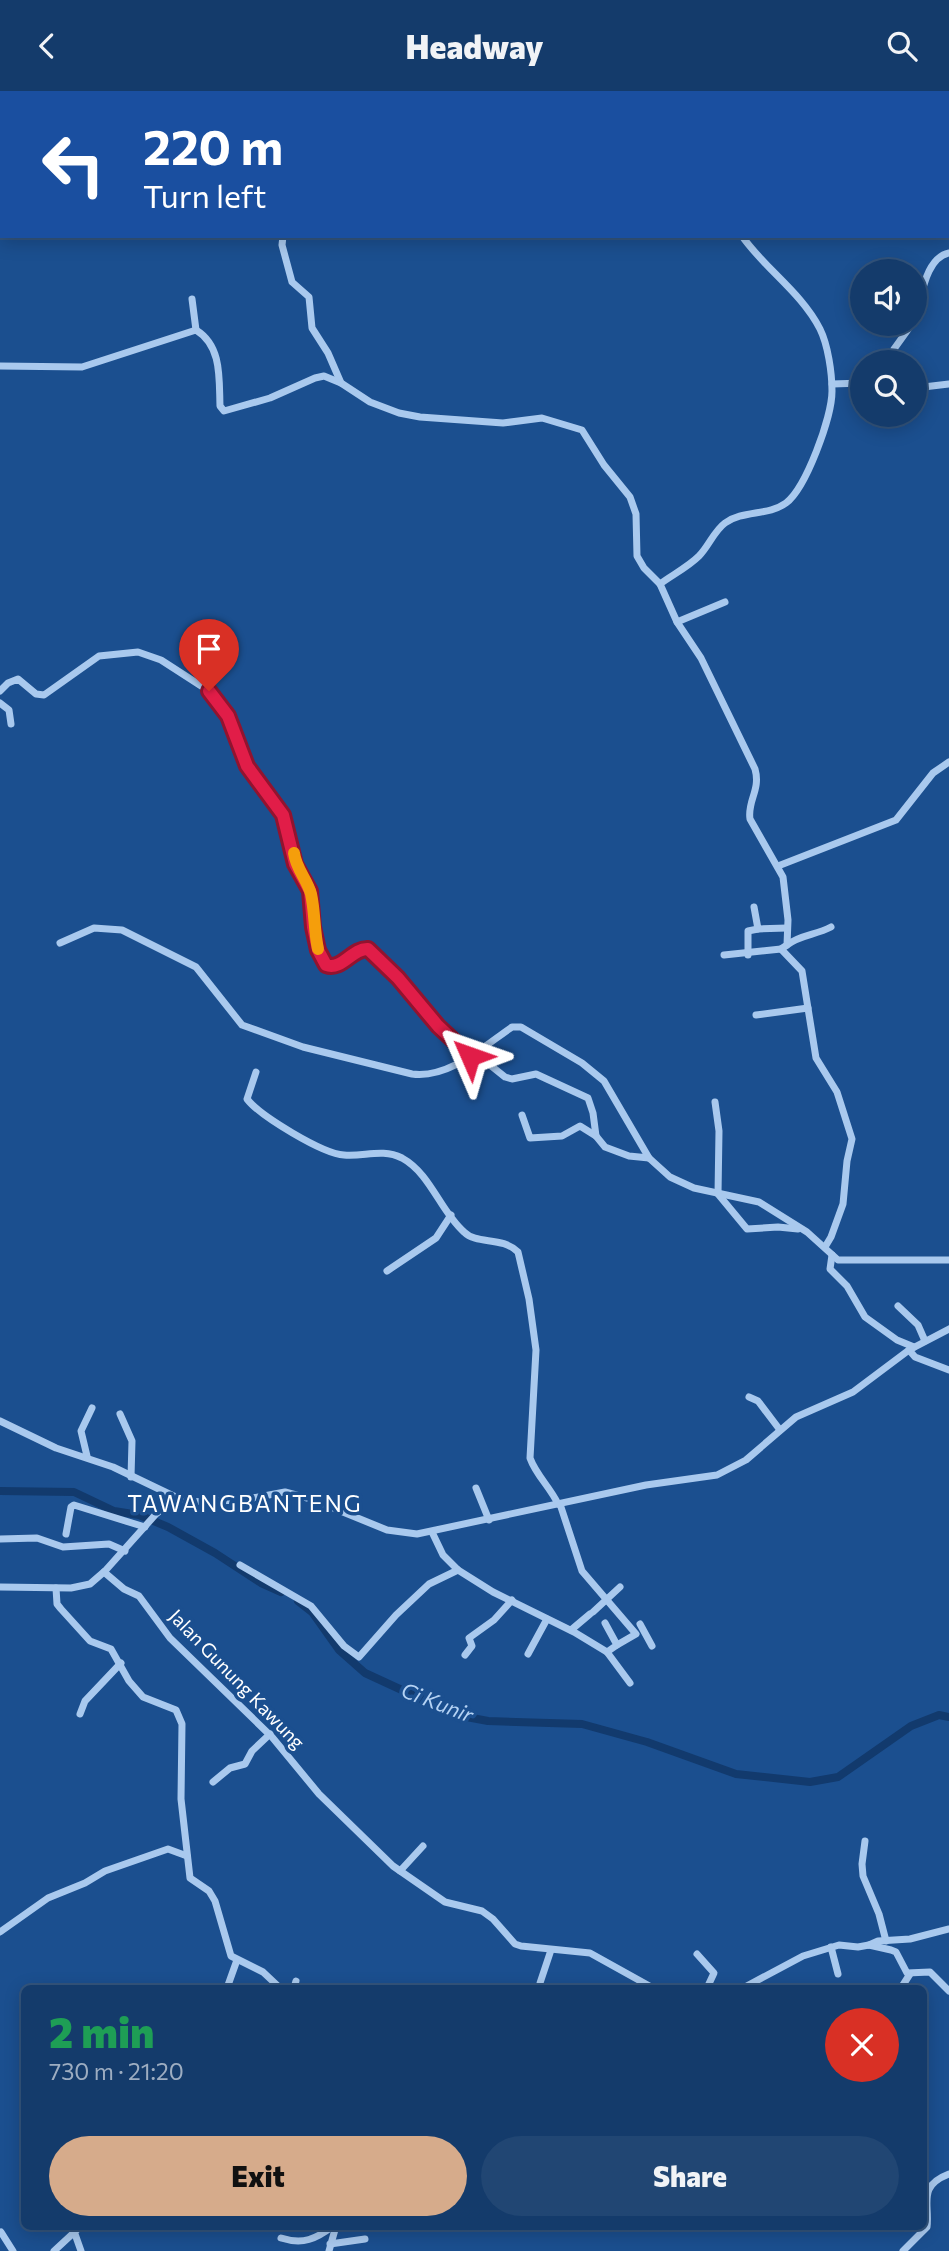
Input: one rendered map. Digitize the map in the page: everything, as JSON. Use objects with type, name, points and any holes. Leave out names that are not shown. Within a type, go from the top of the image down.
[{"type":"street","points":[[282,238],[292,282],[309,296],[312,328],[328,353],[341,383]]},
{"type":"street","points":[[660,584],[700,555],[725,522],[780,506],[792,497],[819,441],[830,409],[832,384],[820,330],[805,303],[765,266],[744,238]]},
{"type":"street","points":[[927,282],[933,264],[941,255],[949,253]]},
{"type":"street","points":[[192,299],[196,330],[206,337],[216,351],[220,406],[224,411],[270,398],[324,376],[370,401],[408,414],[487,423],[519,423],[542,418],[587,435],[604,465],[630,497],[636,514],[637,556],[644,568],[660,584],[677,622],[701,659],[755,769],[757,787],[749,813],[750,820],[783,877],[788,920],[784,947],[802,971],[816,1058],[837,1092],[852,1139],[843,1204],[825,1247]]},
{"type":"street","points":[[0,366],[82,367],[196,330]]},
{"type":"street","points":[[832,384],[850,383]]},
{"type":"street","points":[[927,387],[949,384]]},
{"type":"street","points":[[677,622],[725,602]]},
{"type":"street","points":[[0,691],[8,683],[18,679],[36,694],[44,695],[99,656],[138,652],[161,660],[209,691],[228,716],[247,766],[283,815],[295,864],[310,891],[313,927],[318,950],[326,965],[337,966],[362,949],[368,949],[467,1054],[505,1077],[512,1079],[536,1074],[588,1098],[596,1136]]},
{"type":"street","points":[[0,703],[9,710],[10,724]]},
{"type":"street","points":[[778,866],[896,820],[933,773],[949,762]]},
{"type":"street","points":[[754,907],[758,929]]},
{"type":"street","points":[[724,955],[748,955],[784,947],[798,936],[813,935],[831,927]]},
{"type":"street","points":[[60,943],[94,928],[122,930],[196,967],[242,1025],[303,1047],[421,1075],[450,1066],[512,1027],[522,1027],[582,1063],[604,1081],[649,1158],[670,1177],[718,1194],[758,1202],[802,1229],[832,1255],[844,1261],[949,1260]]},
{"type":"street","points":[[748,955],[748,931],[787,928]]},
{"type":"street","points":[[756,1015],[808,1008]]},
{"type":"street","points":[[256,1072],[247,1099],[260,1112],[290,1131],[337,1154],[385,1153],[402,1159],[415,1168],[468,1235],[503,1242],[512,1246],[521,1258],[537,1350],[530,1458],[535,1471],[550,1488],[559,1504],[580,1566],[635,1637],[607,1652]]},
{"type":"street","points":[[715,1102],[719,1131],[718,1194],[747,1229],[802,1229]]},
{"type":"street","points":[[522,1115],[530,1138],[562,1136],[580,1126],[612,1151],[649,1158]]},
{"type":"street","points":[[387,1271],[436,1238],[451,1215]]},
{"type":"street","points":[[832,1255],[831,1269],[847,1286],[865,1317],[911,1349],[915,1357],[949,1370]]},
{"type":"street","points":[[898,1306],[918,1325],[925,1341]]},
{"type":"street","points":[[0,1421],[56,1448],[86,1456],[175,1500],[217,1502],[285,1492],[310,1499],[387,1530],[404,1534],[432,1532],[646,1485],[717,1475],[746,1460],[796,1417],[853,1392],[911,1349],[949,1329]]},
{"type":"street","points":[[749,1397],[758,1401],[780,1430]]},
{"type":"street","points":[[86,1456],[81,1431],[92,1408]]},
{"type":"street","points":[[120,1414],[132,1441],[131,1477]]},
{"type":"street","points":[[477,1488],[489,1520]]},
{"type":"street","points":[[0,1587],[56,1588],[90,1584],[125,1551],[156,1514],[175,1500]]},
{"type":"street","points":[[66,1534],[71,1507],[75,1505],[146,1525]]},
{"type":"street","points":[[432,1532],[443,1555],[458,1570],[607,1652],[629,1683]]},
{"type":"street","points":[[0,1539],[37,1538],[64,1547],[109,1544],[125,1551]]},
{"type":"street","points":[[240,1565],[311,1606],[350,1653],[356,1653],[359,1657],[396,1615],[429,1584],[458,1570]]},
{"type":"street","name":"Jalan Gunung Kawung","points":[[104,1572],[124,1589],[139,1596],[170,1638],[270,1734],[319,1794],[400,1871],[445,1902],[482,1911],[494,1919],[515,1944],[590,1953],[648,1985]]},
{"type":"street","points":[[571,1630],[620,1587]]},
{"type":"street","points":[[56,1588],[57,1604],[90,1641],[111,1649],[129,1681],[143,1697],[176,1710],[182,1724],[180,1772],[190,1878],[212,1896],[220,1914],[231,1956],[263,1972],[277,1985]]},
{"type":"street","points":[[465,1655],[472,1646],[469,1638],[494,1620],[512,1600]]},
{"type":"street","points":[[528,1654],[547,1619]]},
{"type":"street","points":[[632,1630],[649,1619]]},
{"type":"street","points":[[604,1623],[617,1645]]},
{"type":"street","points":[[640,1624],[652,1646]]},
{"type":"street","points":[[80,1714],[85,1701],[121,1663]]},
{"type":"street","points":[[213,1783],[230,1768],[246,1763],[252,1751],[270,1734]]},
{"type":"street","points":[[865,1842],[863,1876],[886,1941]]},
{"type":"street","points":[[400,1871],[423,1846]]},
{"type":"street","points":[[0,1932],[48,1898],[86,1883],[105,1871],[169,1849],[187,1856]]},
{"type":"street","points":[[749,1985],[803,1956],[831,1947],[848,1944],[858,1947],[910,1939],[949,1929]]},
{"type":"street","points":[[869,1945],[896,1952],[910,1974]]},
{"type":"street","points":[[831,1947],[838,1974]]},
{"type":"street","points":[[541,1985],[551,1950]]},
{"type":"street","points":[[697,1954],[714,1972],[708,1985]]},
{"type":"street","points":[[228,1985],[237,1960]]},
{"type":"street","points":[[910,1974],[930,1972],[949,1990]]},
{"type":"street","points":[[903,1985],[910,1974]]},
{"type":"street","points":[[927,2198],[930,2189],[941,2177],[949,2174]]},
{"type":"street","points":[[54,2251],[78,2230]]},
{"type":"street","points":[[282,2238],[309,2241],[327,2230]]},
{"type":"street","points":[[333,2230],[329,2248],[365,2239]]},
{"type":"street","points":[[903,2251],[924,2230]]},
{"type":"street","points":[[1,2232],[13,2251]]},
{"type":"street","points":[[75,2234],[81,2251]]},
{"type":"waterway","name":"Ci Kunir","points":[[0,1491],[74,1492],[114,1511],[139,1515],[168,1527],[261,1583],[281,1592]]},
{"type":"waterway","name":"Ci Kunir","points":[[298,1601],[312,1612],[339,1650],[365,1673],[456,1715],[488,1721],[582,1724],[647,1742],[736,1774],[810,1782],[838,1777],[911,1726],[939,1715],[949,1717]]},
{"type":"slow traffic","points":[[294,853],[295,864],[311,897],[318,949]]},
{"type":"district","name":"TAWANGBANTENG","points":[[245,1504]]},
{"type":"route","points":[[209,691],[217,698],[228,716],[247,766],[283,815],[295,864],[310,891],[313,927],[318,950],[326,965],[337,966],[362,949],[368,949],[398,978],[438,1026],[470,1056]]}]
